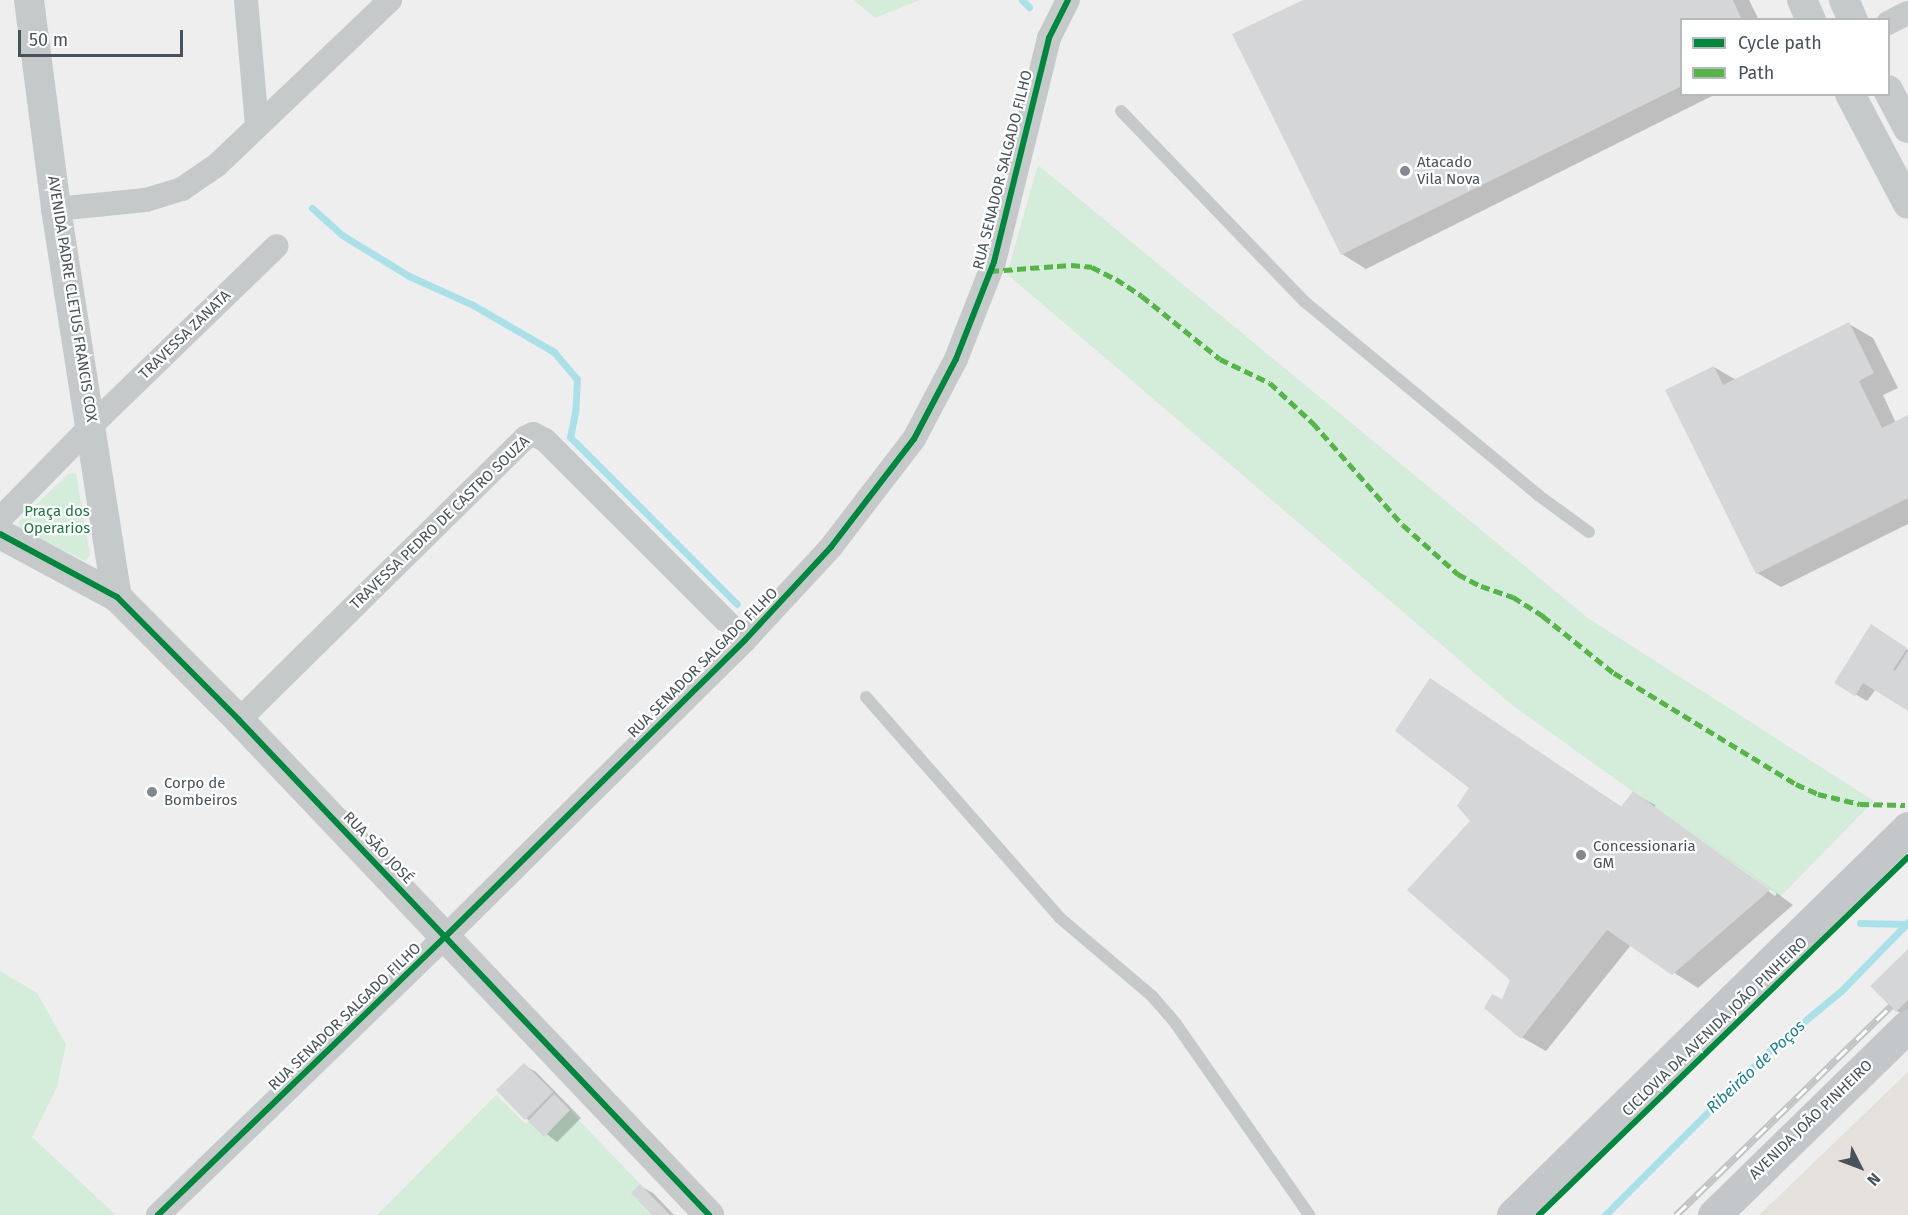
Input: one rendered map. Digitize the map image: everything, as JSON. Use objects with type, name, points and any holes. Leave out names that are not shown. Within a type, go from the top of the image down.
[{"type":"main road","points":[[1513,1215],[1908,828]]},
{"type":"main road","name":"AVENIDA JOÃO PINHEIRO","points":[[1714,1215],[1908,1026]]},
{"type":"street","name":"AVENIDA PADRE CLETUS FRANCIS COX","points":[[29,0],[56,209],[92,425],[117,597]]},
{"type":"street","points":[[246,0],[257,127]]},
{"type":"street","points":[[56,209],[146,200],[182,189],[217,165],[390,0]]},
{"type":"street","name":"RUA SENADOR SALGADO FILHO","points":[[158,1215],[445,937],[744,640],[831,547],[914,439],[956,359],[994,262],[1049,38],[1068,0]]},
{"type":"street","points":[[1802,0],[1810,18]]},
{"type":"street","points":[[1844,0],[1852,18]]},
{"type":"street","points":[[1890,22],[1908,13]]},
{"type":"street","points":[[1890,94],[1908,128]]},
{"type":"street","points":[[1851,96],[1908,204]]},
{"type":"street","name":"TRAVESSA ZANATA","points":[[92,425],[277,246]]},
{"type":"street","points":[[0,519],[92,425]]},
{"type":"street","name":"TRAVESSA PEDRO DE CASTRO SOUZA","points":[[239,720],[525,438],[533,434],[545,440],[744,640]]},
{"type":"street","name":"RUA SÃO JOSÉ","points":[[0,534],[117,597],[239,720],[709,1215]]},
{"type":"lane","points":[[1121,111],[1305,302],[1538,495],[1589,532]]},
{"type":"lane","points":[[866,697],[1060,918],[1152,996],[1176,1024],[1309,1215]]},
{"type":"shaded area","points":[[1908,1072],[1908,1215],[1759,1215]]},
{"type":"green space","points":[[854,0],[920,0],[875,18]]},
{"type":"green space","points":[[1038,165],[1588,618],[1874,801],[1780,897],[1512,705],[1007,274]]},
{"type":"green space","name":"Praça dos Operarios","points":[[76,473],[90,555],[85,561],[21,530],[18,522],[68,474]]},
{"type":"green space","points":[[0,971],[37,993],[66,1044],[57,1087],[32,1137],[116,1215],[0,1215]]},
{"type":"green space","points":[[554,1094],[670,1215],[377,1215],[496,1095],[526,1124]]},
{"type":"building","name":"Atacado Vila Nova","points":[[1303,0],[1733,0],[1741,18],[1680,18],[1680,87],[1341,255],[1232,34]]},
{"type":"building","points":[[1849,322],[1874,373],[1859,381],[1882,428],[1908,415],[1908,498],[1756,574],[1665,390],[1714,366],[1723,385]]},
{"type":"building","points":[[1871,624],[1907,648],[1893,670],[1895,671],[1908,651],[1908,711],[1863,683],[1855,696],[1834,683]]},
{"type":"building","name":"Concessionaria GM","points":[[1430,678],[1621,807],[1633,791],[1770,890],[1672,975],[1607,930],[1521,1039],[1484,1008],[1492,994],[1502,999],[1510,980],[1407,890],[1470,821],[1457,806],[1469,788],[1395,731]]},
{"type":"building","points":[[1908,949],[1908,1000],[1896,1012],[1870,986]]},
{"type":"building","points":[[524,1063],[553,1092],[525,1120],[496,1090]]},
{"type":"building","points":[[554,1094],[570,1110],[544,1137],[528,1121]]},
{"type":"building","points":[[640,1184],[670,1215],[652,1215],[631,1193]]},
{"type":"waterway","points":[[1022,0],[1029,7]]},
{"type":"waterway","points":[[312,208],[342,235],[409,276],[473,305],[554,352],[577,379],[575,412],[570,437],[737,604]]},
{"type":"waterway","name":"Ribeirão de Poços","points":[[1605,1215],[1772,1048],[1841,991],[1908,922]]},
{"type":"waterway","points":[[1860,923],[1906,924]]},
{"type":"railway","points":[[1676,1215],[1891,1006]]},
{"type":"marked path","points":[[990,271],[1071,265],[1092,267],[1116,279],[1142,296],[1220,359],[1270,383],[1313,423],[1403,525],[1458,574],[1481,586],[1513,597],[1543,616],[1614,673],[1796,784],[1818,794],[1860,804],[1905,805]]},
{"type":"cycle path","points":[[158,1215],[445,937],[745,640],[831,547],[914,439],[956,359],[994,262],[1049,38],[1068,0]]},
{"type":"cycle path","points":[[0,534],[117,597],[239,720],[709,1215]]},
{"type":"cycle path","name":"CICLOVIA DA AVENIDA JOÃO PINHEIRO","points":[[1539,1215],[1908,857]]},
{"type":"place","name":"Atacado Vila Nova","points":[[1405,171]]},
{"type":"place","name":"Corpo de Bombeiros","points":[[152,792]]},
{"type":"place","name":"Concessionaria GM","points":[[1581,855]]}]
